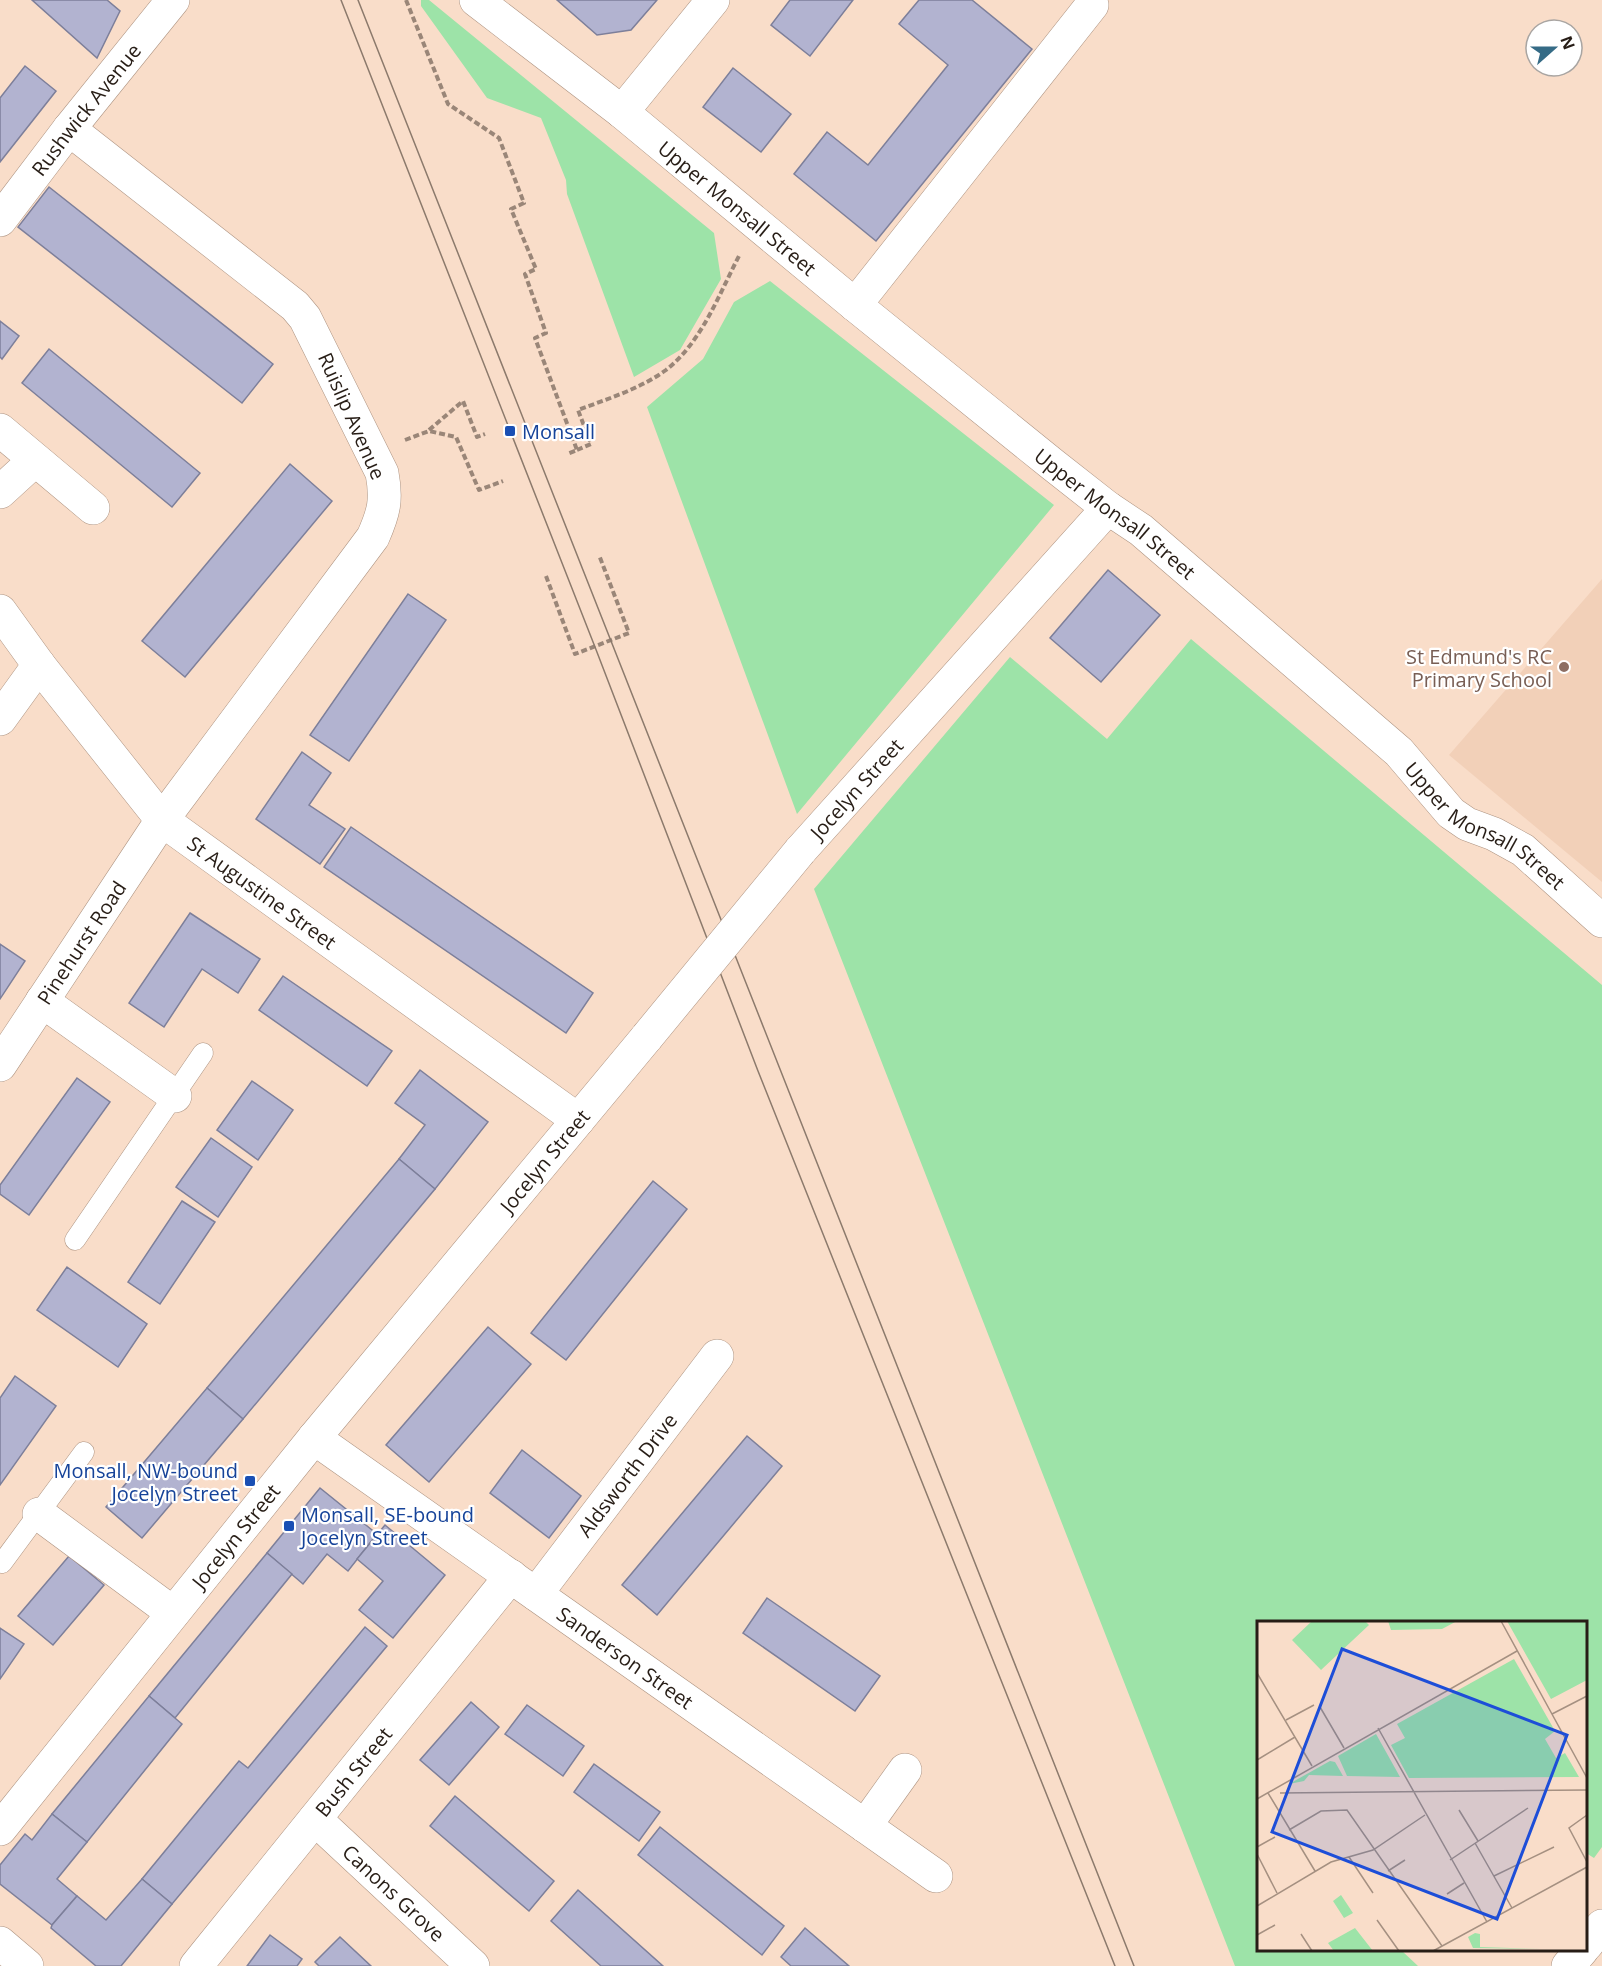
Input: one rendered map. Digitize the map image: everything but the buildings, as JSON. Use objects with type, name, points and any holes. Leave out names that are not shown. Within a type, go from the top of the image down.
[{"type":"street","name":"Rushwick Avenue","points":[[0,220],[69,129],[173,0]]},
{"type":"street","name":"Upper Monsall Street","points":[[476,0],[622,112],[855,305],[1108,508],[1141,530],[1399,752],[1451,813],[1467,824],[1494,834],[1523,850],[1602,921]]},
{"type":"street","points":[[622,112],[714,0]]},
{"type":"street","points":[[855,305],[1092,5]]},
{"type":"street","name":"Ruislip Avenue","points":[[69,129],[295,306],[315,334],[382,473],[385,490],[385,507],[373,537],[162,820]]},
{"type":"street","points":[[0,430],[93,508]]},
{"type":"street","points":[[0,492],[35,460]]},
{"type":"street","name":"Jocelyn Street","points":[[0,1829],[314,1438],[800,851],[1108,508]]},
{"type":"street","name":"St Augustine Street","points":[[0,611],[39,665],[162,820],[578,1120]]},
{"type":"street","points":[[0,719],[39,665]]},
{"type":"street","name":"Pinehurst Road","points":[[0,1065],[162,820]]},
{"type":"street","points":[[42,1001],[175,1096]]},
{"type":"street","name":"Aldsworth Drive","points":[[524,1585],[717,1356]]},
{"type":"street","name":"Sanderson Street","points":[[314,1438],[936,1876]]},
{"type":"street","points":[[39,1514],[173,1613]]},
{"type":"street","name":"Bush Street","points":[[196,1966],[315,1819],[524,1585]]},
{"type":"street","points":[[865,1826],[905,1770]]},
{"type":"street","name":"Canons Grove","points":[[315,1819],[473,1966]]},
{"type":"street","points":[[1587,1945],[1602,1926]]},
{"type":"street","points":[[0,1943],[27,1966]]},
{"type":"street","points":[[1568,1966],[1581,1951]]},
{"type":"lane","points":[[75,1240],[203,1053]]},
{"type":"lane","points":[[2,1563],[84,1452]]},
{"type":"path","points":[[406,0],[448,104],[499,138],[524,203],[511,209],[536,269],[525,273],[546,333],[535,338],[577,450]]},
{"type":"path","points":[[567,454],[591,444],[578,410],[648,381],[665,371],[681,356],[700,331],[756,223]]},
{"type":"path","points":[[372,454],[429,431],[463,400],[477,437],[485,434]]},
{"type":"path","points":[[429,431],[456,437],[479,490],[503,481]]},
{"type":"path","points":[[546,576],[575,654],[603,644],[629,633],[599,555]]},
{"type":"shaded area","name":"St Edmund's RC Primary School","points":[[1602,579],[1602,882],[1449,755]]},
{"type":"green space","points":[[421,0],[429,0],[714,233],[721,279],[680,350],[634,377],[567,194],[566,180],[541,118],[487,98],[421,6]]},
{"type":"green space","points":[[770,281],[1054,505],[797,814],[647,407],[703,359],[734,302]]},
{"type":"green space","points":[[1191,639],[1602,985],[1602,1847],[1594,1858],[1587,1854],[1587,1621],[1257,1621],[1257,1951],[1402,1951],[1418,1966],[1235,1966],[814,889],[1010,657],[1107,739]]},
{"type":"tram line","points":[[341,0],[595,647],[758,1071],[1115,1966]]},
{"type":"tram line","points":[[358,0],[1134,1966]]},
{"type":"place","name":"Monsall","points":[[510,431]]},
{"type":"place","name":"St Edmund's RC Primary School","points":[[1564,667]]},
{"type":"place","name":"Monsall, NW-bound Jocelyn Street","points":[[250,1481]]},
{"type":"place","name":"Monsall, SE-bound Jocelyn Street","points":[[289,1526]]}]
